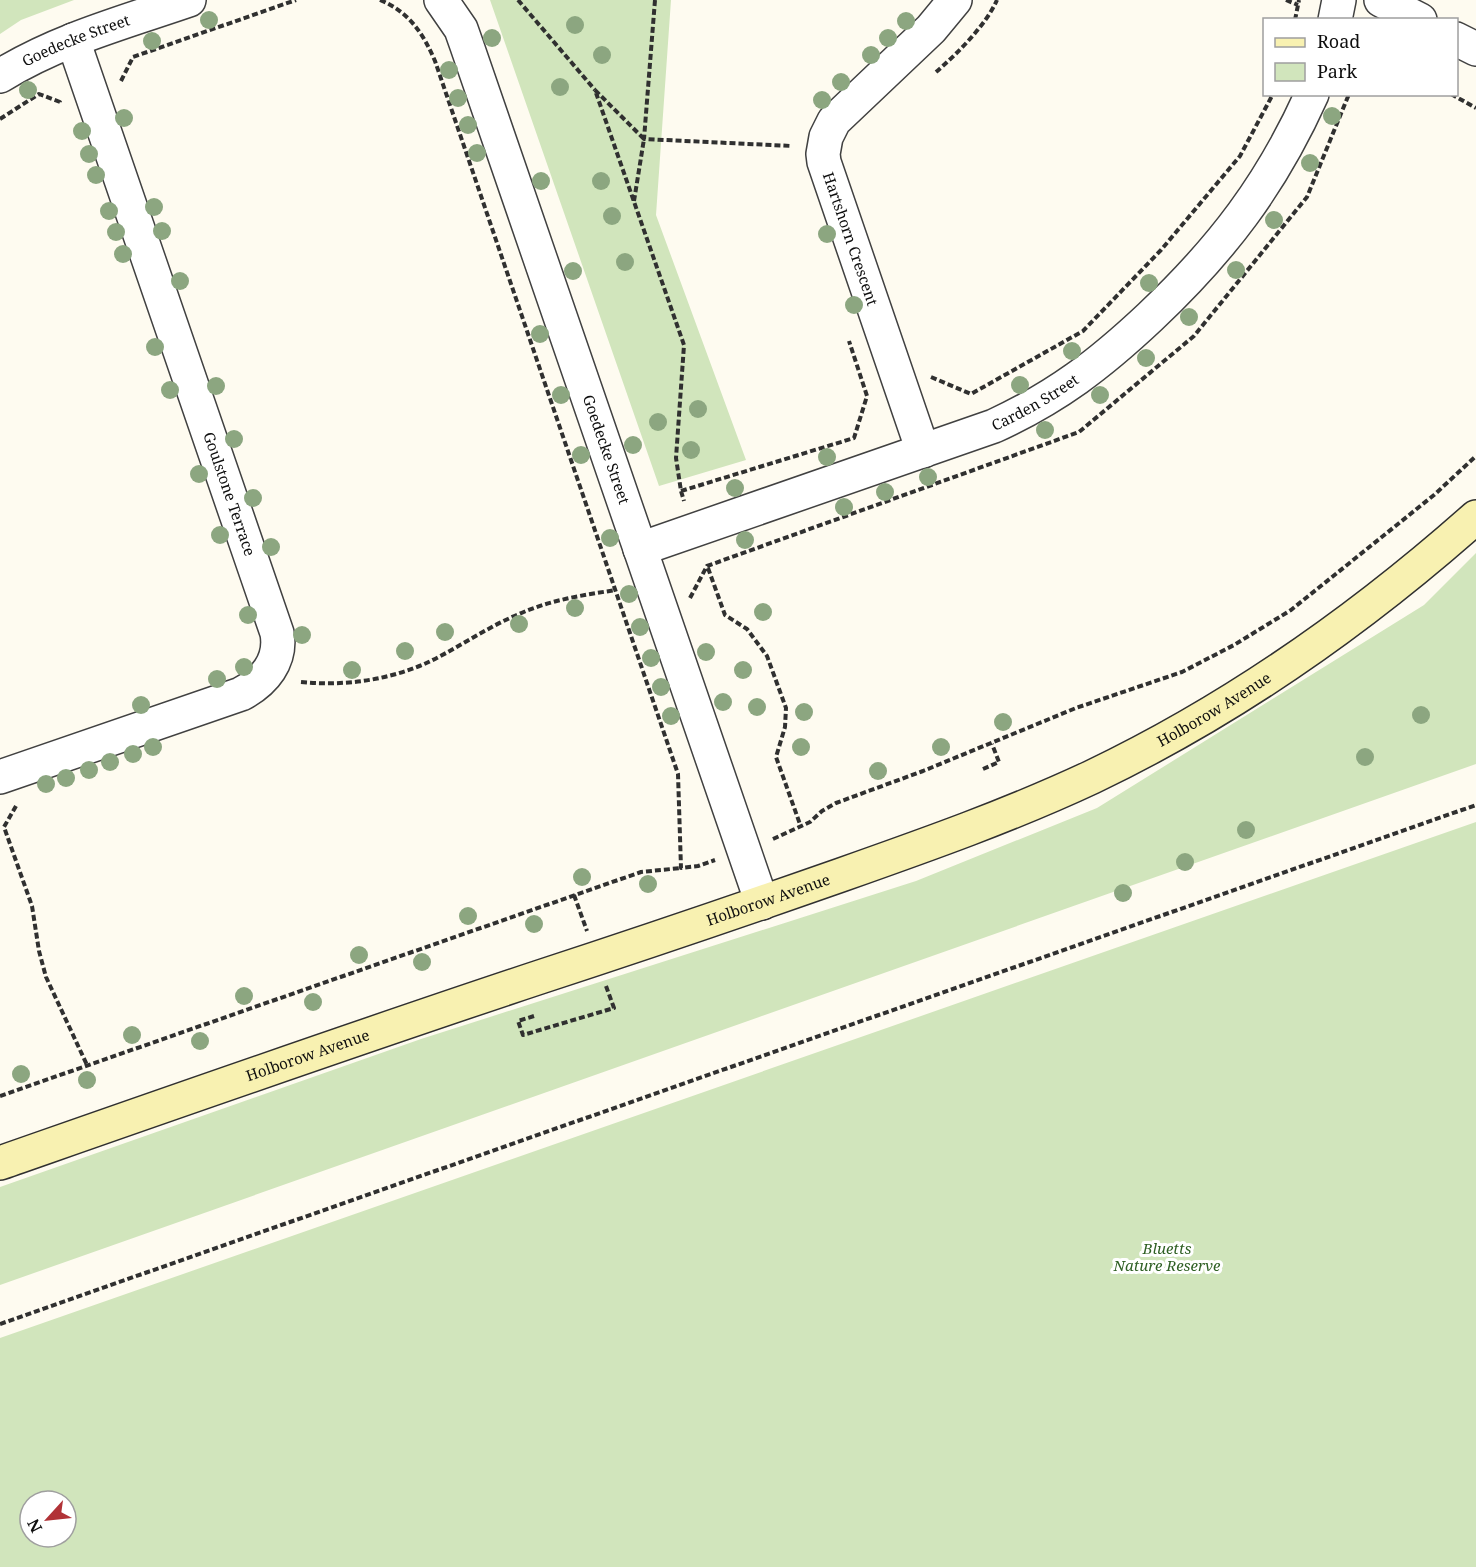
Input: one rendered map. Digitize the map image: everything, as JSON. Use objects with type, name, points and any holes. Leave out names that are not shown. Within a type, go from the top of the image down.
[{"type":"main road","name":"Holborow Avenue","points":[[0,1163],[345,1042],[762,903],[981,825],[1094,776],[1223,706],[1326,638],[1380,598],[1476,517]]},
{"type":"street","name":"Goedecke Street","points":[[0,76],[73,40],[189,0]]},
{"type":"street","name":"Goedecke Street","points":[[441,0],[461,29],[762,903]]},
{"type":"street","name":"Hartshorn Crescent","points":[[923,451],[823,154],[829,129],[840,113],[931,29],[955,0]]},
{"type":"street","points":[[1335,18],[1339,0]]},
{"type":"street","points":[[1381,0],[1416,18]]},
{"type":"street","name":"Goulstone Terrace","points":[[0,777],[241,694],[257,685],[269,672],[278,648],[277,633],[73,40]]},
{"type":"street","points":[[1458,40],[1476,49]]},
{"type":"street","name":"Carden Street","points":[[640,549],[994,426],[1076,380],[1124,341],[1184,284],[1232,230],[1278,163],[1311,96]]},
{"type":"path","points":[[124,91],[121,79],[133,57],[296,0]]},
{"type":"path","points":[[380,0],[401,11],[415,24],[426,39],[435,61],[678,774],[681,868]]},
{"type":"path","points":[[518,0],[595,90],[644,139],[792,147]]},
{"type":"path","points":[[634,201],[644,139],[655,0]]},
{"type":"path","points":[[931,76],[948,62],[991,14],[997,0]]},
{"type":"path","points":[[1286,0],[1299,3],[1295,18]]},
{"type":"path","points":[[595,90],[684,345],[676,459],[681,491],[854,438],[867,396],[846,331]]},
{"type":"path","points":[[0,118],[39,94],[60,102],[64,113]]},
{"type":"path","points":[[931,377],[971,394],[1083,331],[1161,250],[1240,156],[1272,96]]},
{"type":"path","points":[[1455,96],[1476,108]]},
{"type":"path","points":[[790,155],[795,137]]},
{"type":"path","points":[[0,1096],[641,872],[698,866],[778,838],[801,827],[836,803],[992,744],[1076,708],[1182,672],[1234,645],[1291,610],[1434,495],[1476,456]]},
{"type":"path","points":[[692,598],[707,566]]},
{"type":"path","points":[[301,682],[324,684],[357,682],[384,677],[423,664],[520,613],[549,603],[616,590]]},
{"type":"path","points":[[725,615],[747,629],[767,656],[786,708],[785,727],[776,757],[801,827]]},
{"type":"path","points":[[296,689],[303,675]]},
{"type":"path","points":[[983,769],[999,762],[992,744]]},
{"type":"path","points":[[27,802],[16,806],[2,828],[32,906],[39,951],[46,977],[87,1065]]},
{"type":"path","points":[[0,1324],[1476,805]]},
{"type":"green space","points":[[0,0],[74,0],[21,20],[0,34]]},
{"type":"green space","points":[[490,0],[671,0],[656,215],[746,460],[659,486]]},
{"type":"green space","points":[[1476,553],[1476,764],[0,1285],[0,1187],[421,1039],[916,881],[1097,808],[1424,605]]},
{"type":"green space","name":"Bluetts Nature Reserve","points":[[1476,822],[1476,1567],[0,1567],[0,1338]]}]
